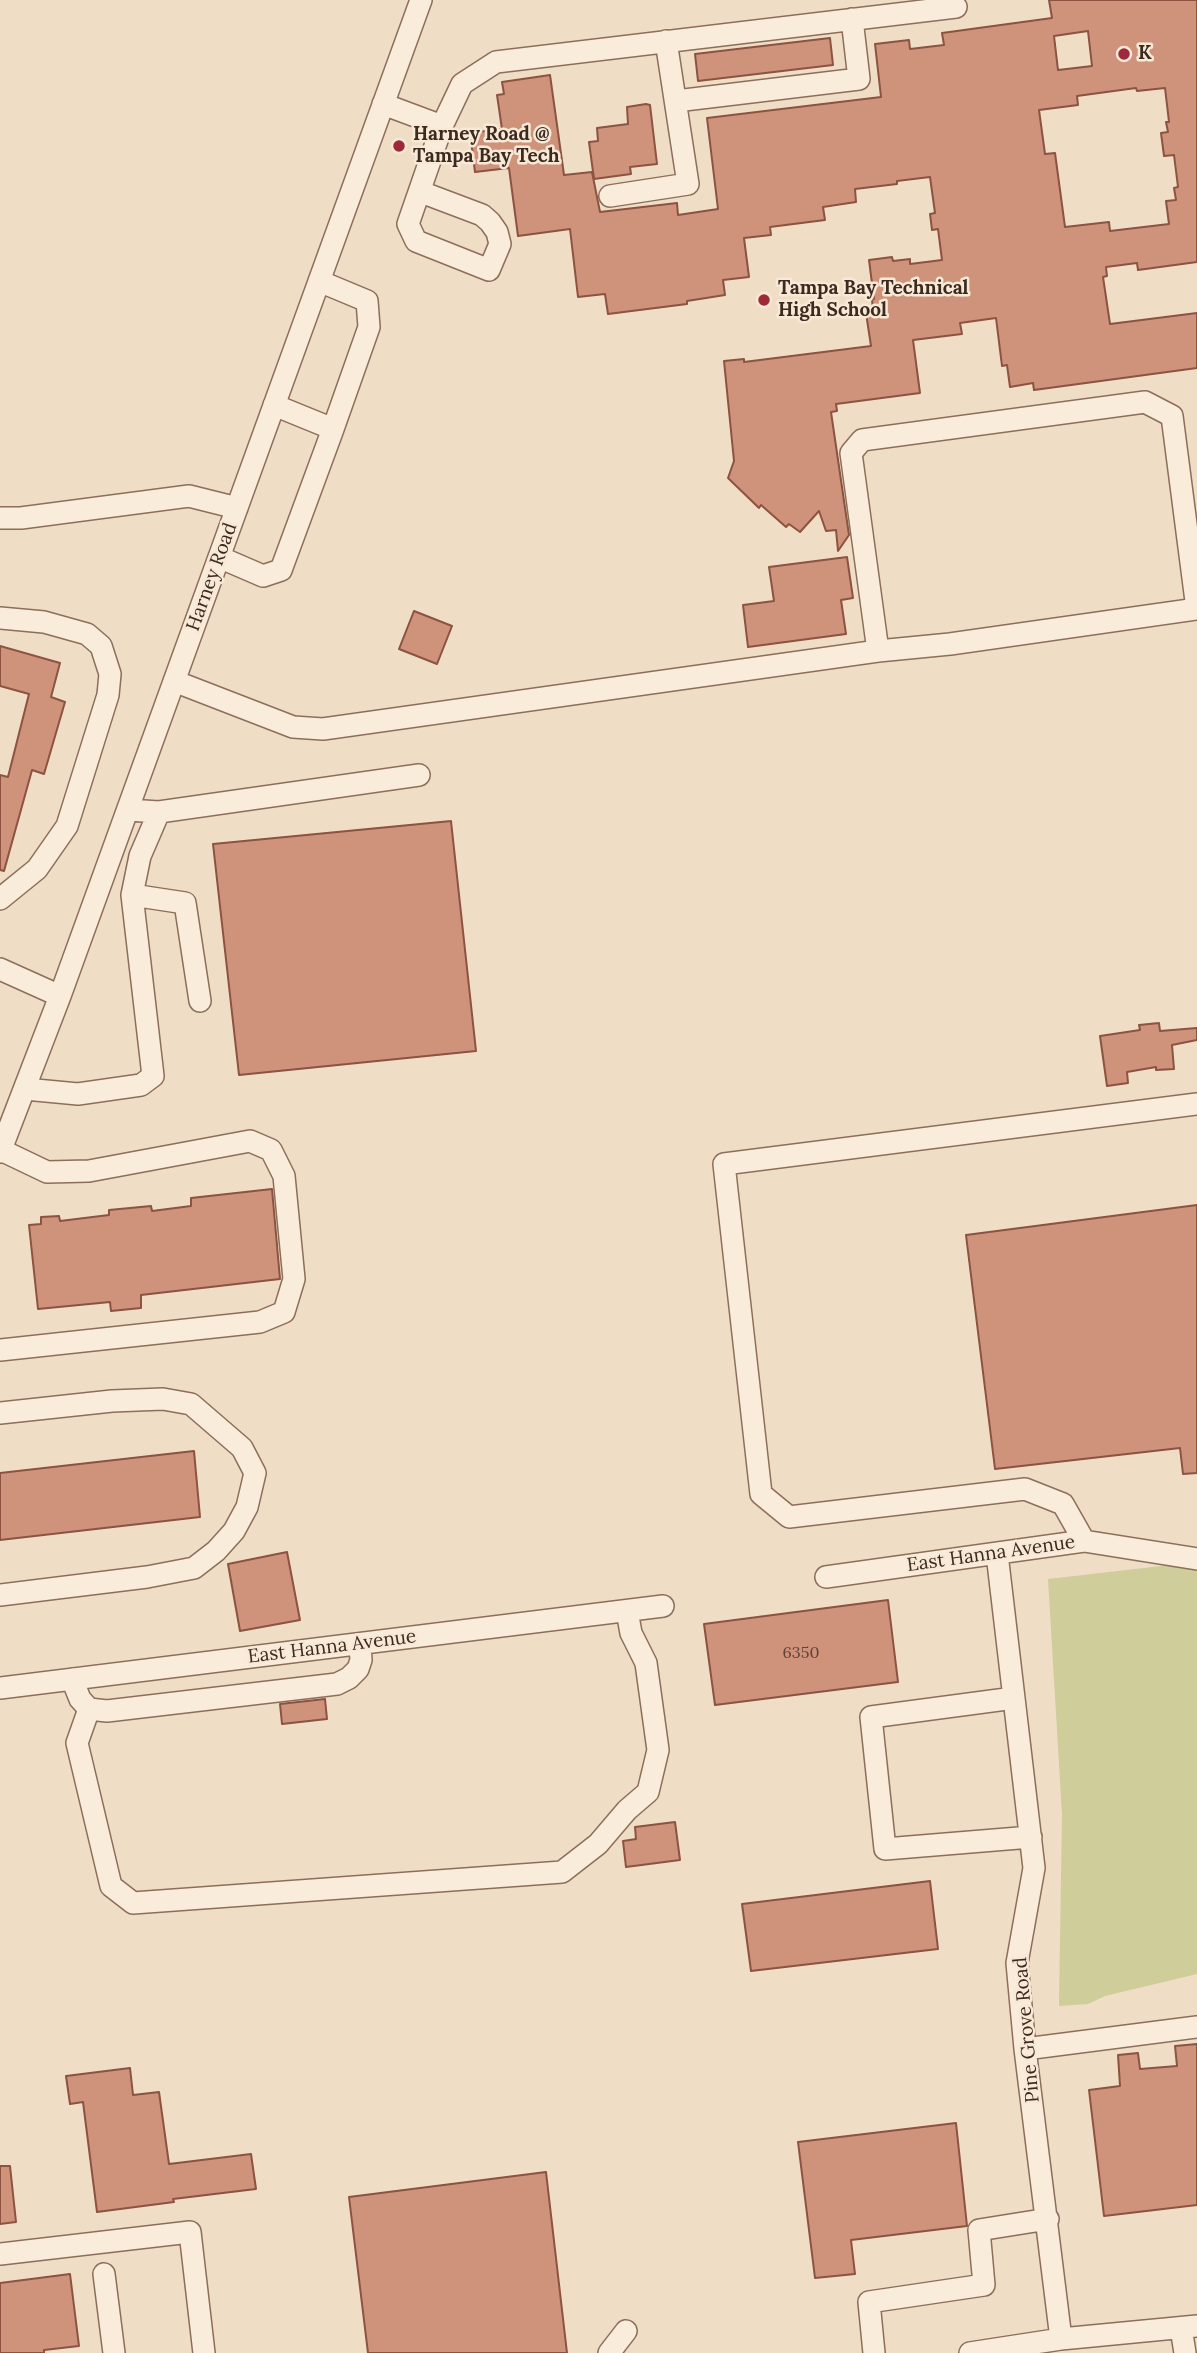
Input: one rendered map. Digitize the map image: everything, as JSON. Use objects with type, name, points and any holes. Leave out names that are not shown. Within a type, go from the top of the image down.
[{"type":"street","name":"Harney Road","points":[[0,1151],[60,996],[421,0]]},
{"type":"street","points":[[421,192],[442,126],[462,84],[496,62],[956,7]]},
{"type":"street","points":[[676,101],[859,79],[852,19]]},
{"type":"street","points":[[610,196],[688,184],[666,41]]},
{"type":"street","points":[[383,104],[442,126]]},
{"type":"street","points":[[219,557],[263,576],[281,570],[333,429],[369,327],[367,301],[319,281]]},
{"type":"street","points":[[174,681],[293,727],[323,729],[1197,609],[1172,416],[1145,402],[862,440],[852,453],[878,651]]},
{"type":"street","points":[[274,405],[333,429]]},
{"type":"street","points":[[0,517],[21,518],[189,496],[237,508]]},
{"type":"street","points":[[0,618],[44,622],[87,634],[101,646],[110,674],[107,695],[67,826],[37,869],[0,899]]},
{"type":"street","points":[[128,810],[159,812],[419,775]]},
{"type":"street","points":[[24,1089],[78,1094],[141,1085],[153,1076],[132,895],[140,856],[159,812]]},
{"type":"street","points":[[132,895],[185,903],[200,1001]]},
{"type":"street","points":[[0,968],[60,996]]},
{"type":"street","points":[[1084,1541],[1063,1504],[1025,1489],[789,1517],[761,1494],[724,1164],[1197,1104]]},
{"type":"street","points":[[0,1151],[47,1172],[89,1171],[250,1141],[271,1150],[284,1176],[294,1279],[284,1312],[260,1322],[0,1350]]},
{"type":"street","points":[[0,1413],[163,1399],[191,1404],[242,1448],[255,1473],[247,1507],[234,1531],[216,1551],[194,1568],[147,1577],[0,1595]]},
{"type":"street","name":"East Hanna Avenue","points":[[825,1577],[1084,1541],[1197,1559]]},
{"type":"street","name":"Pine Grove Road","points":[[997,1554],[1034,1868],[1017,1963],[1061,2339]]},
{"type":"street","name":"East Hanna Avenue","points":[[0,1688],[663,1606]]},
{"type":"street","points":[[89,1709],[77,1743],[111,1886],[133,1903],[562,1872],[598,1844],[627,1810],[648,1792],[658,1750],[646,1663],[631,1633],[627,1611]]},
{"type":"street","points":[[72,1679],[80,1699],[89,1709],[115,1711],[337,1684],[358,1669],[361,1660],[360,1644]]},
{"type":"street","points":[[1014,1698],[871,1717],[884,1849],[1031,1836]]},
{"type":"street","points":[[1025,2049],[1197,2027]]},
{"type":"street","points":[[874,2353],[869,2302],[984,2285],[979,2230],[1048,2219]]},
{"type":"street","points":[[0,2254],[190,2232],[201,2353]]},
{"type":"street","points":[[104,2274],[114,2353]]},
{"type":"street","points":[[970,2353],[1061,2339],[1189,2327],[1185,2353]]},
{"type":"street","points":[[609,2353],[626,2331]]},
{"type":"shaded area","points":[[1170,1565],[1197,1569],[1197,1974],[1105,1996],[1088,2004],[1059,2006],[1062,1815],[1048,1579]]},
{"type":"building","points":[[1049,0],[1197,0],[1197,262],[1138,270],[1137,263],[1106,267],[1107,276],[1103,277],[1110,324],[1197,313],[1197,368],[1034,390],[1033,383],[1010,387],[1007,365],[1002,366],[996,318],[960,323],[962,334],[913,340],[920,393],[836,404],[837,411],[831,412],[849,535],[838,551],[836,530],[826,531],[819,511],[800,532],[789,524],[786,527],[761,505],[759,508],[728,478],[734,461],[724,361],[744,359],[744,362],[871,346],[866,313],[873,313],[874,299],[869,260],[892,257],[893,261],[910,259],[910,264],[942,260],[938,229],[932,230],[930,214],[935,213],[930,177],[855,189],[856,202],[823,207],[825,220],[770,227],[771,235],[744,238],[749,277],[723,280],[725,295],[687,301],[687,304],[608,314],[605,294],[578,297],[570,229],[518,236],[509,168],[475,172],[470,133],[502,129],[497,95],[504,94],[502,82],[550,75],[564,175],[592,172],[600,212],[677,203],[678,215],[718,209],[707,118],[881,97],[875,44],[909,40],[910,49],[944,45],[942,33],[1052,18]],"holes":[[[1088,31],[1092,66],[1058,70],[1054,36]],[[1136,88],[1137,91],[1165,88],[1169,122],[1166,122],[1168,132],[1161,133],[1164,156],[1174,155],[1178,187],[1174,188],[1176,200],[1166,201],[1169,224],[1110,231],[1109,222],[1065,227],[1055,153],[1045,154],[1039,110],[1078,105],[1077,96]]]},
{"type":"building","points":[[830,38],[833,65],[698,81],[695,54]]},
{"type":"building","points":[[650,105],[657,164],[630,167],[631,174],[594,179],[589,142],[598,141],[597,128],[628,124],[627,107]]},
{"type":"building","points":[[847,557],[853,598],[841,600],[846,634],[748,647],[743,605],[774,601],[769,567]]},
{"type":"building","points":[[414,611],[452,626],[437,664],[399,649]]},
{"type":"building","points":[[0,646],[60,663],[51,697],[65,702],[44,774],[32,770],[4,871],[0,870],[0,775],[8,777],[29,694],[0,686]]},
{"type":"building","points":[[451,821],[476,1051],[239,1075],[213,844]]},
{"type":"building","points":[[1159,1023],[1160,1031],[1197,1028],[1197,1040],[1172,1045],[1174,1069],[1156,1070],[1156,1067],[1127,1072],[1128,1083],[1107,1086],[1100,1036],[1140,1030],[1139,1025]]},
{"type":"building","points":[[272,1189],[280,1279],[141,1295],[141,1308],[111,1311],[110,1302],[38,1309],[29,1225],[41,1224],[41,1217],[59,1216],[60,1221],[109,1215],[109,1210],[151,1206],[152,1211],[191,1206],[191,1198]]},
{"type":"building","points":[[1197,1205],[1197,1473],[1183,1474],[1180,1448],[995,1469],[966,1235]]},
{"type":"building","points":[[194,1451],[200,1517],[0,1540],[0,1473]]},
{"type":"building","points":[[287,1552],[300,1620],[240,1631],[228,1564]]},
{"type":"building","points":[[888,1600],[898,1682],[715,1705],[704,1624]]},
{"type":"building","points":[[325,1699],[327,1719],[282,1724],[280,1704]]},
{"type":"building","points":[[675,1822],[680,1860],[626,1867],[623,1841],[636,1839],[635,1827]]},
{"type":"building","points":[[930,1881],[938,1949],[751,1971],[742,1904]]},
{"type":"building","points":[[1197,2044],[1197,2205],[1104,2216],[1089,2090],[1120,2086],[1118,2055],[1138,2053],[1140,2069],[1177,2066],[1175,2046]]},
{"type":"building","points":[[130,2068],[133,2095],[159,2092],[169,2164],[251,2154],[256,2189],[97,2212],[83,2102],[70,2104],[66,2076]]},
{"type":"building","points":[[956,2123],[967,2226],[851,2240],[855,2274],[815,2278],[798,2142]]},
{"type":"building","points":[[0,2166],[10,2166],[16,2222],[0,2224]]},
{"type":"building","points":[[546,2172],[567,2353],[368,2353],[349,2197]]},
{"type":"building","points":[[70,2274],[79,2346],[44,2350],[44,2353],[0,2353],[0,2283]]},
{"type":"place","name":"K","points":[[1124,54]]},
{"type":"place","name":"Harney Road @ Tampa Bay Tech","points":[[399,146]]},
{"type":"place","name":"Tampa Bay Technical High School","points":[[764,300]]}]
